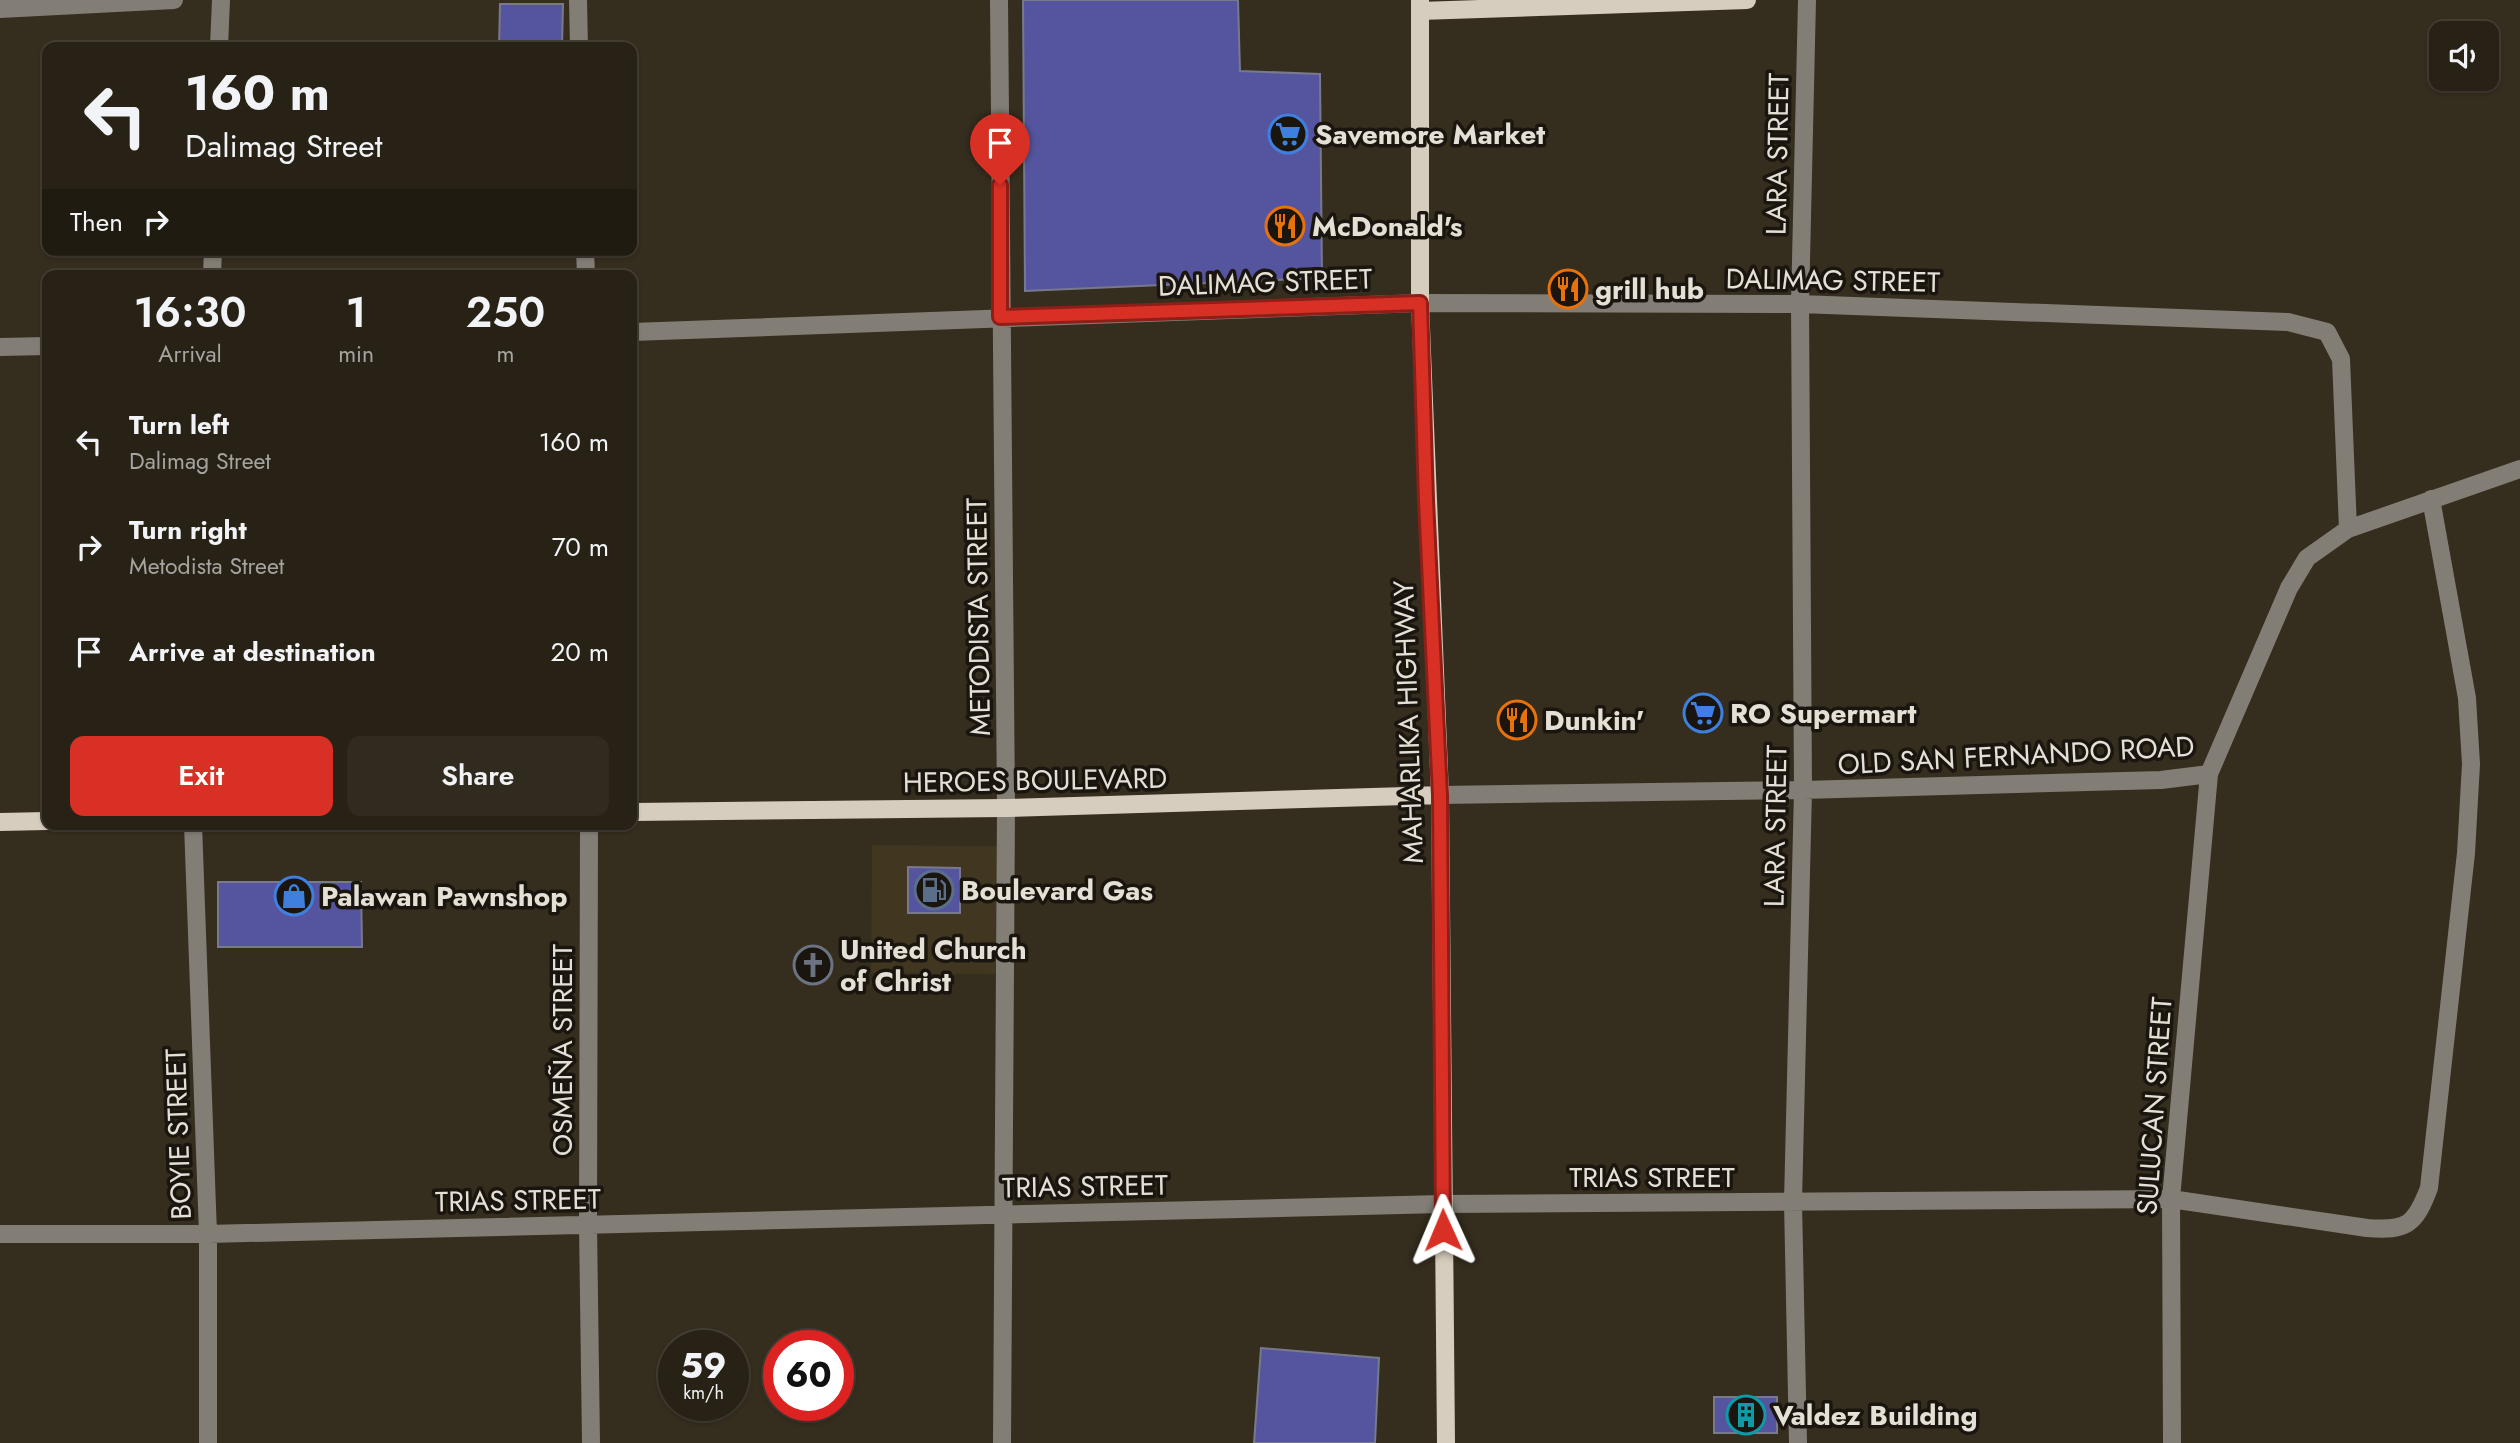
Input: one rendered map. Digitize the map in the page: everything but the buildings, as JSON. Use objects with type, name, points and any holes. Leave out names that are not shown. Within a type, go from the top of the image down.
[{"type":"main road","points":[[1420,6],[1747,0]]},
{"type":"main road","name":"MAHARLIKA HIGHWAY","points":[[1420,6],[1420,303],[1440,795],[1442,1204],[1447,1443]]},
{"type":"main road","name":"HEROES BOULEVARD","points":[[637,812],[1006,808],[1440,795]]},
{"type":"main road","points":[[0,822],[42,821]]},
{"type":"street","points":[[0,9],[174,0]]},
{"type":"street","points":[[219,42],[221,0]]},
{"type":"street","points":[[578,0],[579,42]]},
{"type":"street","name":"METODISTA STREET","points":[[999,0],[1006,808],[1001,1215],[1002,1443]]},
{"type":"street","name":"LARA STREET","points":[[1798,1443],[1793,1202],[1803,790],[1800,304],[1807,0]]},
{"type":"street","name":"DALIMAG STREET","points":[[637,332],[1420,303],[1800,304],[2288,322],[2327,332],[2342,359],[2348,529]]},
{"type":"street","points":[[0,347],[42,346]]},
{"type":"street","name":"OLD SAN FERNANDO ROAD","points":[[1440,795],[1803,790],[2161,780],[2209,774],[2290,588],[2307,558],[2348,529],[2520,469]]},
{"type":"street","name":"TRIAS STREET","points":[[0,1234],[208,1234],[1442,1204],[2171,1199],[2390,1230],[2408,1225],[2420,1213],[2429,1188],[2466,853],[2471,764],[2467,698],[2431,499]]},
{"type":"street","name":"SULUCAN STREET","points":[[2172,1443],[2171,1199],[2209,774]]},
{"type":"street","name":"BOYIE STREET","points":[[193,830],[208,1234],[208,1443]]},
{"type":"street","name":"OSMEÑA STREET","points":[[589,830],[587,1224],[591,1443]]},
{"type":"shaded area","points":[[872,845],[997,846],[996,974],[871,973]]},
{"type":"place","name":"Savemore Market","points":[[1288,134]]},
{"type":"place","name":"McDonald's","points":[[1285,226]]},
{"type":"place","name":"grill hub","points":[[1568,289]]},
{"type":"place","name":"RO Supermart","points":[[1703,713]]},
{"type":"place","name":"Dunkin'","points":[[1517,720]]},
{"type":"place","name":"Boulevard Gas","points":[[934,890]]},
{"type":"place","name":"Palawan Pawnshop","points":[[294,896]]},
{"type":"place","name":"United Church of Christ","points":[[813,965]]},
{"type":"place","name":"Valdez Building","points":[[1746,1415]]},
{"type":"route","points":[[1000,185],[1000,317],[1420,303],[1440,795],[1443,1230]]}]
